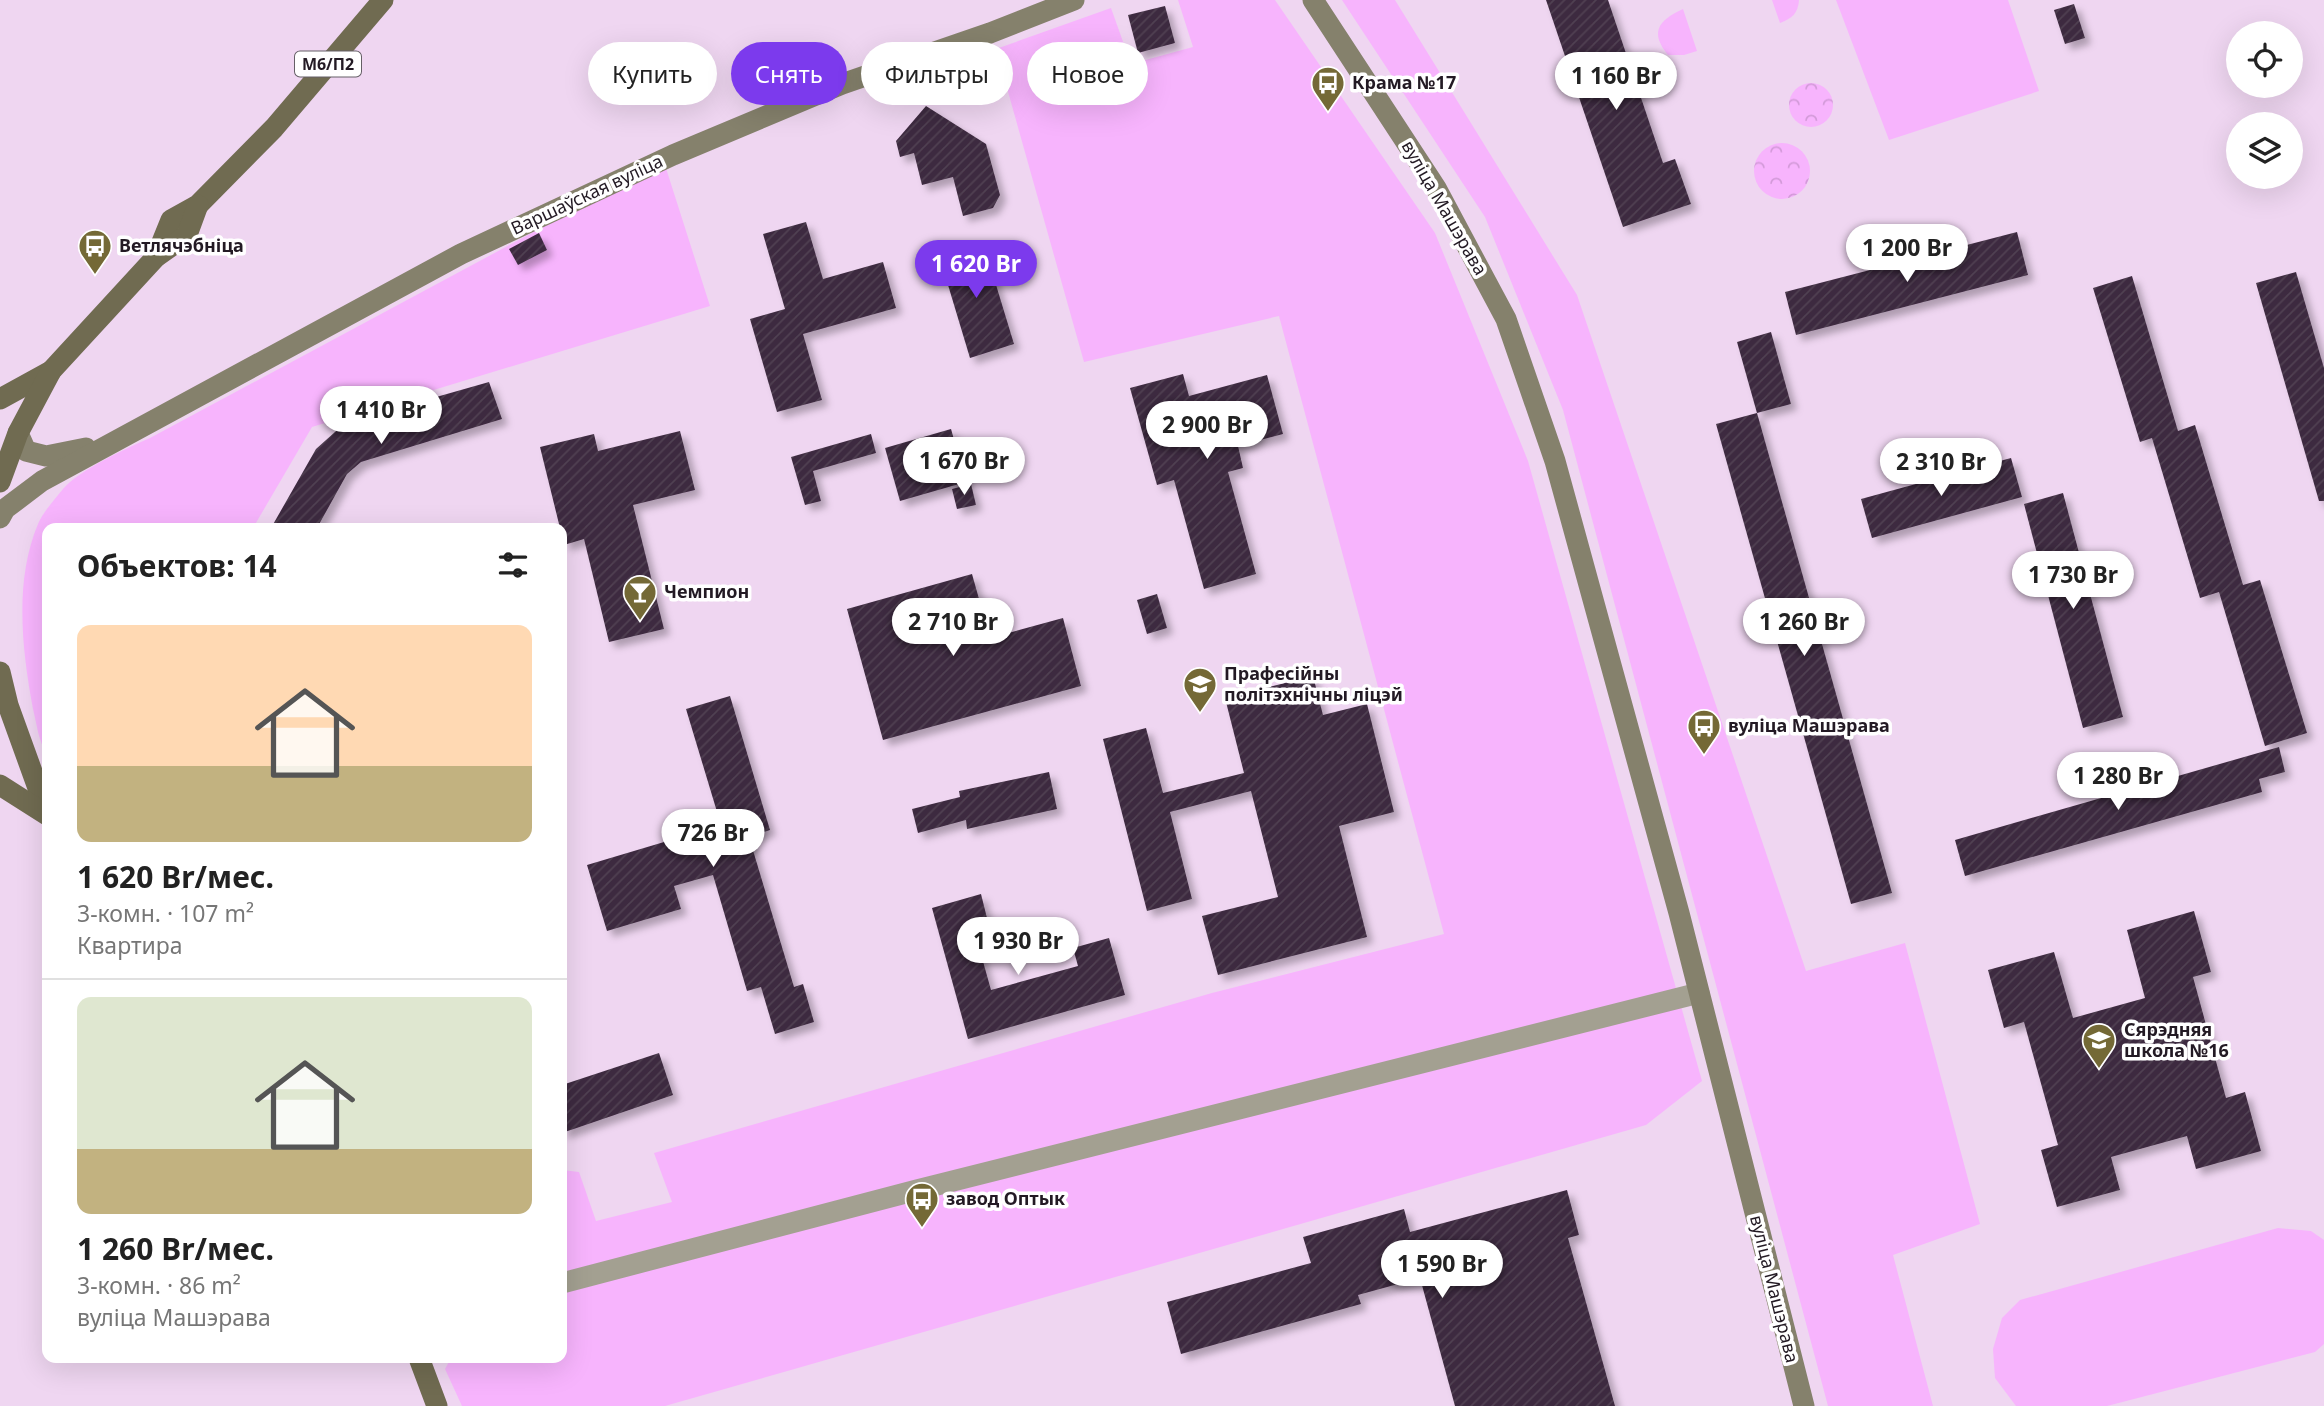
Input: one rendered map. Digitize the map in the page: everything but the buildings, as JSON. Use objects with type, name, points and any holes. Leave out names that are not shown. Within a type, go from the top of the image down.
[{"type":"main road","name":"М6/П2","points":[[0,482],[18,433],[51,371],[156,257],[171,220],[198,205],[274,128],[383,0]]},
{"type":"main road","name":"М6/П2","points":[[0,400],[51,371]]},
{"type":"main road","points":[[0,672],[8,705],[42,800]]},
{"type":"main road","points":[[0,785],[42,811]]},
{"type":"main road","points":[[421,1363],[437,1406]]},
{"type":"street","name":"Варшаўская вуліца","points":[[0,518],[5,509],[42,481],[461,254],[673,155],[842,84],[990,33],[1074,0]]},
{"type":"street","name":"вуліца Машэрава","points":[[1312,0],[1436,188],[1506,319],[1555,461],[1699,993],[1804,1406]]},
{"type":"street","name":"Варшаўская вуліца","points":[[18,433],[26,451],[46,456],[73,452],[122,438]]},
{"type":"street","points":[[567,1282],[937,1185],[1699,993]]},
{"type":"green space","points":[[1178,0],[1275,0],[1435,233],[1528,461],[1702,1081],[1646,1125],[665,1406],[462,1406],[445,1369],[448,1363],[567,1363],[567,1171],[579,1172],[596,1221],[672,1202],[654,1153],[1212,993],[1444,934],[1279,316],[1084,362],[1012,105],[1013,43],[1111,8],[1123,42],[1027,42],[1027,105],[1148,105],[1148,59],[1193,47]]},
{"type":"green space","points":[[1342,0],[1395,0],[1577,295],[1806,971],[1905,943],[1980,1224],[1893,1255],[1933,1406],[1828,1406],[1563,410],[1485,217]]},
{"type":"green space","points":[[1772,0],[1799,0],[1794,15],[1780,23]]},
{"type":"green space","points":[[1836,0],[2008,0],[2039,91],[1889,140]]},
{"type":"green space","points":[[1683,9],[1697,51],[1684,55],[1668,55],[1659,40],[1659,28],[1667,18]]},
{"type":"green space","points":[[1811,83],[1827,89],[1833,105],[1827,121],[1811,127],[1795,121],[1789,105],[1795,89]]},
{"type":"green space","points":[[1776,143],[1788,143],[1798,147],[1806,155],[1810,171],[1806,187],[1798,195],[1788,199],[1776,199],[1766,195],[1758,187],[1754,177],[1754,165],[1758,155],[1766,147]]},
{"type":"green space","points":[[664,162],[710,306],[312,427],[256,523],[42,523],[42,743],[29,686],[23,640],[23,592],[30,546],[43,515],[70,482],[104,460],[150,438]]},
{"type":"green space","points":[[2278,1228],[2311,1231],[2324,1240],[2324,1344],[2315,1352],[2107,1406],[2016,1406],[1995,1378],[1993,1349],[2002,1318],[2020,1300]]},
{"type":"place","name":"Крама №17","points":[[1328,113]]},
{"type":"place","name":"Ветлячэбніца","points":[[95,276]]},
{"type":"place","name":"Чемпион","points":[[640,622]]},
{"type":"place","name":"Прафесійны політэхнічны ліцэй","points":[[1200,714]]},
{"type":"place","name":"вуліца Машэрава","points":[[1704,756]]},
{"type":"place","name":"Сярэдняя школа №16","points":[[2099,1070]]},
{"type":"place","name":"завод Оптык","points":[[922,1229]]}]
